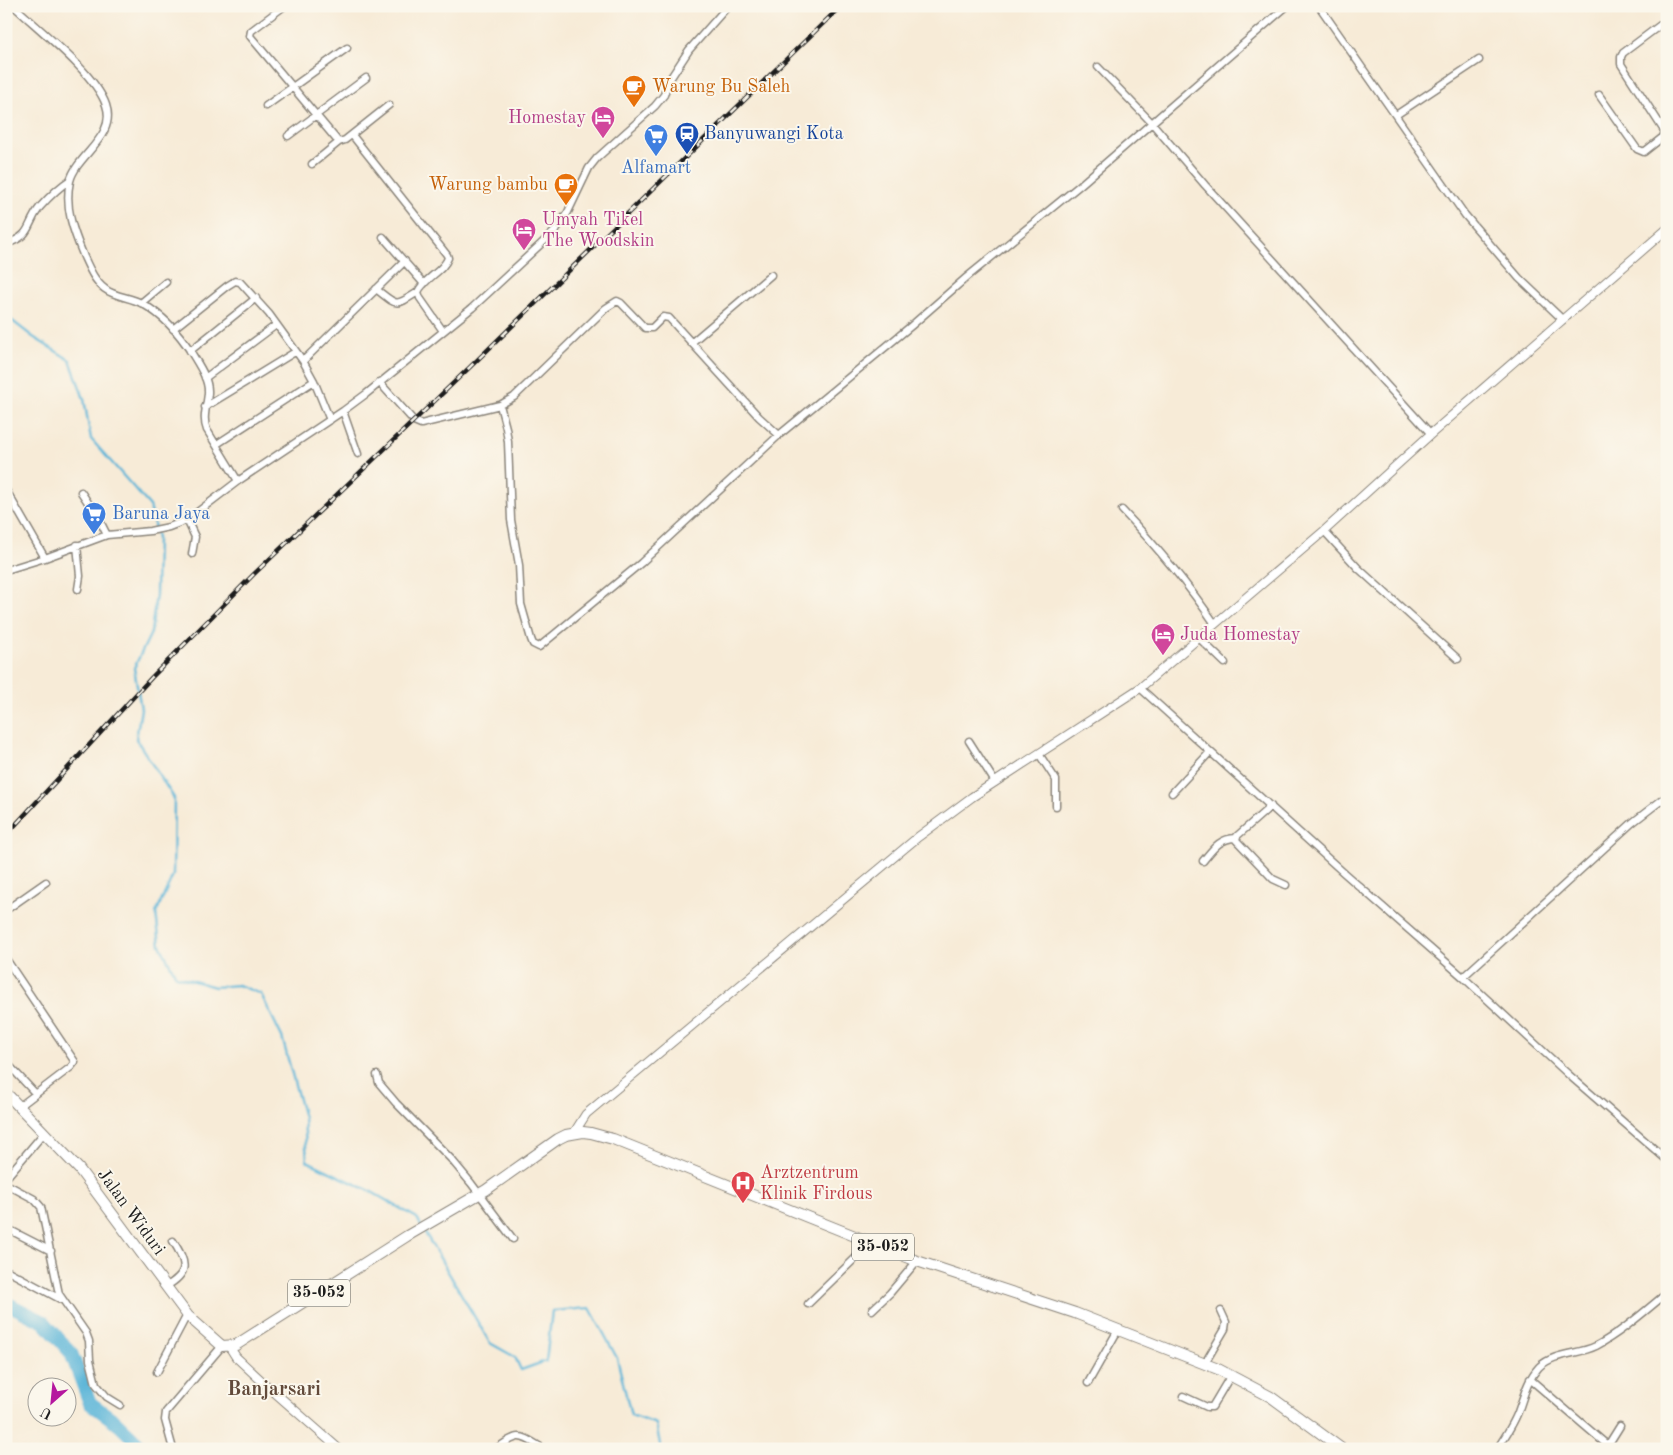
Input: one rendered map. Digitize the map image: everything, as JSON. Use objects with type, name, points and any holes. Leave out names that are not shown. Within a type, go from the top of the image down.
[{"type":"main road","name":"Jalan Widuri","points":[[6,1093],[22,1104],[44,1133],[84,1176],[168,1285],[189,1318],[225,1346]]},
{"type":"main road","name":"35-052","points":[[225,1346],[236,1345],[408,1236],[479,1194],[566,1135],[592,1133],[917,1260],[1075,1313],[1205,1363],[1271,1397],[1342,1449]]},
{"type":"street","points":[[14,6],[80,68],[98,92],[106,107],[107,120],[105,128],[94,146],[76,168],[70,180],[68,193],[69,215],[85,259],[96,279],[105,289],[142,303],[173,329],[190,351],[205,378],[208,394],[205,407],[205,426],[238,482]]},
{"type":"street","points":[[6,570],[107,535],[150,531],[187,520],[238,482],[343,411],[493,290],[555,231],[568,212],[597,158],[655,106],[664,95],[668,82],[682,59],[728,6]]},
{"type":"street","points":[[500,405],[508,442],[510,520],[519,565],[521,604],[530,639],[533,644],[539,647],[641,563],[779,435],[1152,123],[1287,6]]},
{"type":"street","points":[[1319,6],[1465,216],[1518,278],[1563,320]]},
{"type":"street","points":[[283,7],[251,31],[250,34],[339,142]]},
{"type":"street","points":[[1599,95],[1638,150],[1644,152],[1663,137],[1665,132],[1621,64],[1621,57],[1623,53],[1667,20]]},
{"type":"street","points":[[266,106],[347,48]]},
{"type":"street","points":[[1396,115],[1479,60]]},
{"type":"street","points":[[1098,67],[1152,123],[1211,192],[1431,434]]},
{"type":"street","points":[[288,136],[366,78]]},
{"type":"street","points":[[312,164],[389,105]]},
{"type":"street","points":[[352,135],[448,258],[446,263],[418,292],[400,304],[376,289]]},
{"type":"street","points":[[6,244],[23,236],[40,208],[56,191],[70,180]]},
{"type":"street","points":[[574,1133],[586,1114],[918,837],[995,782],[1140,688],[1324,531],[1431,434],[1667,229]]},
{"type":"street","points":[[383,237],[424,284]]},
{"type":"street","points":[[303,361],[405,261]]},
{"type":"street","points":[[692,343],[771,275]]},
{"type":"street","points":[[173,329],[235,281],[242,283],[256,298],[303,361],[314,381],[330,420]]},
{"type":"street","points":[[142,303],[166,282]]},
{"type":"street","points":[[418,292],[420,298],[443,330]]},
{"type":"street","points":[[190,351],[256,298]]},
{"type":"street","points":[[379,382],[414,421],[422,424],[500,405],[514,397],[615,301],[621,303],[645,328],[652,328],[663,317],[669,318],[759,417],[779,435]]},
{"type":"street","points":[[205,378],[276,325]]},
{"type":"street","points":[[205,407],[295,352]]},
{"type":"street","points":[[217,444],[314,381]]},
{"type":"street","points":[[343,411],[358,454]]},
{"type":"street","points":[[6,490],[45,558]]},
{"type":"street","points":[[81,492],[107,535]]},
{"type":"street","points":[[1122,510],[1156,546],[1193,591],[1215,624]]},
{"type":"street","points":[[187,520],[195,537],[192,554]]},
{"type":"street","points":[[1324,531],[1358,568],[1458,658]]},
{"type":"street","points":[[77,545],[80,576],[78,589]]},
{"type":"street","points":[[1199,638],[1225,663]]},
{"type":"street","points":[[1140,688],[1463,977],[1569,1075],[1667,1160]]},
{"type":"street","points":[[969,741],[995,782]]},
{"type":"street","points":[[1172,793],[1210,752]]},
{"type":"street","points":[[1039,754],[1056,780],[1056,806]]},
{"type":"street","points":[[1463,977],[1632,823],[1667,796]]},
{"type":"street","points":[[1202,861],[1223,840],[1236,838],[1271,806]]},
{"type":"street","points":[[1236,838],[1273,879],[1286,885]]},
{"type":"street","points":[[6,910],[46,882]]},
{"type":"street","points":[[6,959],[74,1062],[71,1067],[22,1104]]},
{"type":"street","points":[[6,1062],[34,1094]]},
{"type":"street","points":[[377,1075],[379,1083],[431,1141],[451,1159],[513,1239]]},
{"type":"street","points":[[6,1178],[44,1133]]},
{"type":"street","points":[[6,1184],[34,1200],[41,1208],[58,1288],[63,1300],[89,1341],[90,1360],[96,1384],[107,1398],[120,1405]]},
{"type":"street","points":[[6,1228],[51,1251]]},
{"type":"street","points":[[168,1285],[182,1275],[184,1262],[182,1254],[173,1241]]},
{"type":"street","points":[[808,1304],[872,1242]]},
{"type":"street","points":[[872,1310],[890,1293],[917,1260]]},
{"type":"street","points":[[6,1270],[63,1300]]},
{"type":"street","points":[[1497,1449],[1513,1422],[1530,1379],[1546,1362],[1555,1357],[1585,1351],[1596,1346],[1628,1325],[1667,1293]]},
{"type":"street","points":[[1205,1363],[1225,1329],[1226,1322],[1221,1311]]},
{"type":"street","points":[[157,1372],[189,1318]]},
{"type":"street","points":[[1088,1383],[1118,1330]]},
{"type":"street","points":[[173,1449],[165,1420],[166,1412],[225,1346],[338,1449]]},
{"type":"street","points":[[1183,1396],[1207,1407],[1212,1407],[1231,1375]]},
{"type":"street","points":[[1530,1379],[1606,1444],[1610,1442],[1620,1426]]},
{"type":"street","points":[[496,1449],[517,1436],[524,1437],[544,1449]]},
{"type":"waterway","points":[[6,316],[33,337],[70,360],[84,399],[91,439],[150,506],[157,538],[156,595],[151,633],[134,668],[141,709],[136,739],[174,798],[173,875],[156,913],[160,945],[176,976],[215,987],[238,985],[261,994],[282,1037],[304,1118],[307,1161],[370,1191],[417,1218],[421,1226]]},
{"type":"waterway","points":[[424,1231],[490,1343],[515,1357],[521,1370],[546,1361],[552,1311],[590,1308],[617,1358],[631,1415],[656,1424],[661,1449]]},
{"type":"waterway","points":[[6,1303],[44,1322],[71,1353],[90,1403],[116,1422],[137,1442],[141,1449]]},
{"type":"railway","points":[[6,835],[152,677],[254,574],[841,6]]},
{"type":"place","name":"Warung Bu Saleh","points":[[634,108]]},
{"type":"place","name":"Homestay","points":[[603,139]]},
{"type":"place","name":"Banyuwangi Kota","points":[[687,155]]},
{"type":"place","name":"Alfamart","points":[[656,157]]},
{"type":"place","name":"Warung bambu","points":[[566,206]]},
{"type":"place","name":"Umyah Tikel The Woodskin","points":[[524,251]]},
{"type":"place","name":"Baruna Jaya","points":[[94,535]]},
{"type":"place","name":"Juda Homestay","points":[[1163,656]]},
{"type":"place","name":"Arztzentrum Klinik Firdous","points":[[743,1204]]},
{"type":"district","name":"Banjarsari","points":[[274,1390]]}]
